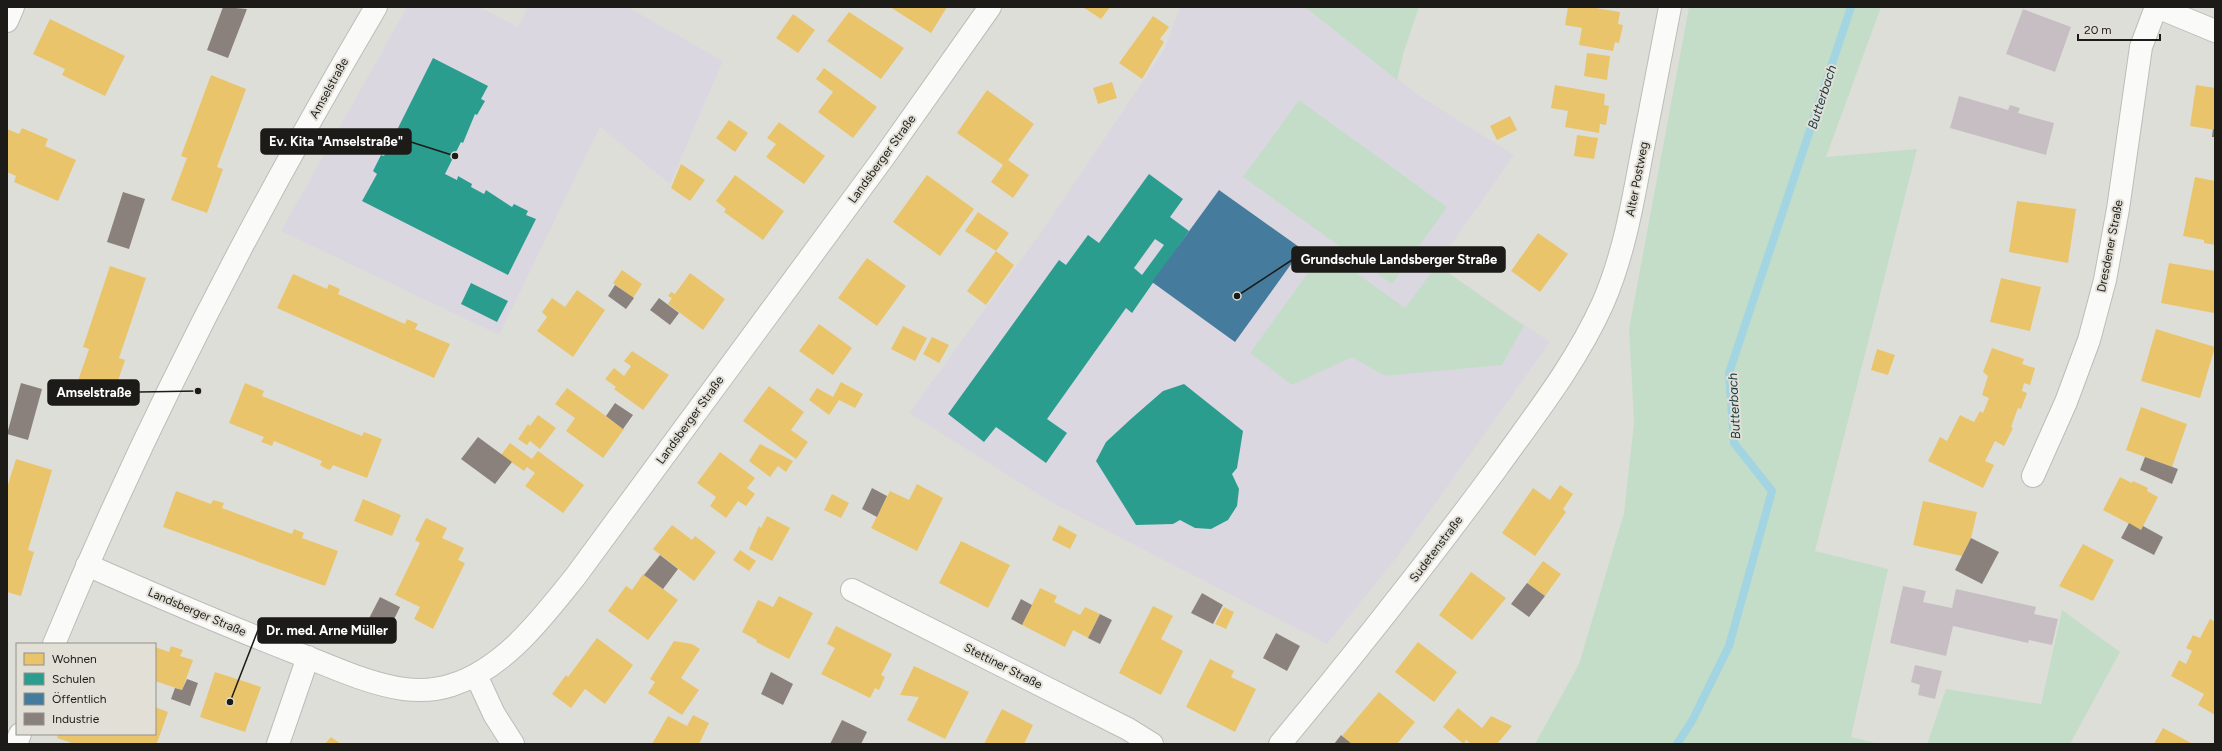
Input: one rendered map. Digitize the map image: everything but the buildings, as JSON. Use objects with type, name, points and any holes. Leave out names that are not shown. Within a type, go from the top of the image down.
[{"type":"street","points":[[7,21],[14,7]]},
{"type":"street","name":"Amselstraße","points":[[54,643],[87,564],[171,386],[267,198],[376,7]]},
{"type":"street","name":"Landsberger Straße","points":[[87,564],[308,657],[380,684],[406,689],[430,690],[452,685],[476,675],[505,654],[540,620],[575,577],[884,157],[990,7]]},
{"type":"street","name":"Alter Postweg","points":[[1582,345],[1604,302],[1619,259],[1630,213],[1670,7]]},
{"type":"street","points":[[2156,7],[2215,31]]},
{"type":"street","name":"Dresdener Straße","points":[[2033,476],[2066,402],[2089,340],[2105,280],[2118,209],[2141,47],[2156,7]]},
{"type":"street","name":"Sudetenstraße","points":[[1280,744],[1359,649],[1458,520],[1553,390],[1582,345]]},
{"type":"street","name":"Stettiner Straße","points":[[852,590],[1128,728],[1152,744]]},
{"type":"street","points":[[278,744],[308,657]]},
{"type":"street","points":[[476,675],[494,714],[513,744]]},
{"type":"shaded area","points":[[407,7],[480,7],[518,27],[528,7],[628,7],[723,61],[670,184],[600,127],[499,335],[281,231]]},
{"type":"shaded area","points":[[1180,7],[1305,7],[1418,95],[1514,155],[1437,265],[1550,342],[1397,557],[1327,644],[1049,501],[909,413],[1042,231],[1164,50]]},
{"type":"green space","points":[[1305,7],[1419,7],[1404,51],[1397,80]]},
{"type":"green space","points":[[1689,7],[1881,7],[1826,157],[1917,149],[1815,551],[1888,569],[1851,737],[1879,744],[1535,744],[1579,664],[1624,513],[1634,422],[1629,329]]},
{"type":"green space","points":[[1299,100],[1447,207],[1392,284],[1243,177]]},
{"type":"green space","points":[[1324,250],[1405,308],[1437,265],[1524,326],[1502,365],[1385,376],[1352,357],[1292,385],[1250,353]]},
{"type":"green space","points":[[2062,610],[2120,652],[2070,744],[1927,744],[1946,689],[2041,704]]},
{"type":"waterway","name":"Butterbach","points":[[1677,744],[1692,721],[1729,646],[1772,491],[1734,443],[1729,373],[1851,7]]},
{"type":"place","name":"Ev. Kita \"Amselstraße\"","points":[[455,156]]},
{"type":"place","name":"Grundschule Landsberger Straße","points":[[1237,296]]},
{"type":"place","name":"Amselstraße","points":[[198,391]]},
{"type":"place","name":"Dr. med. Arne Müller","points":[[230,702]]}]
